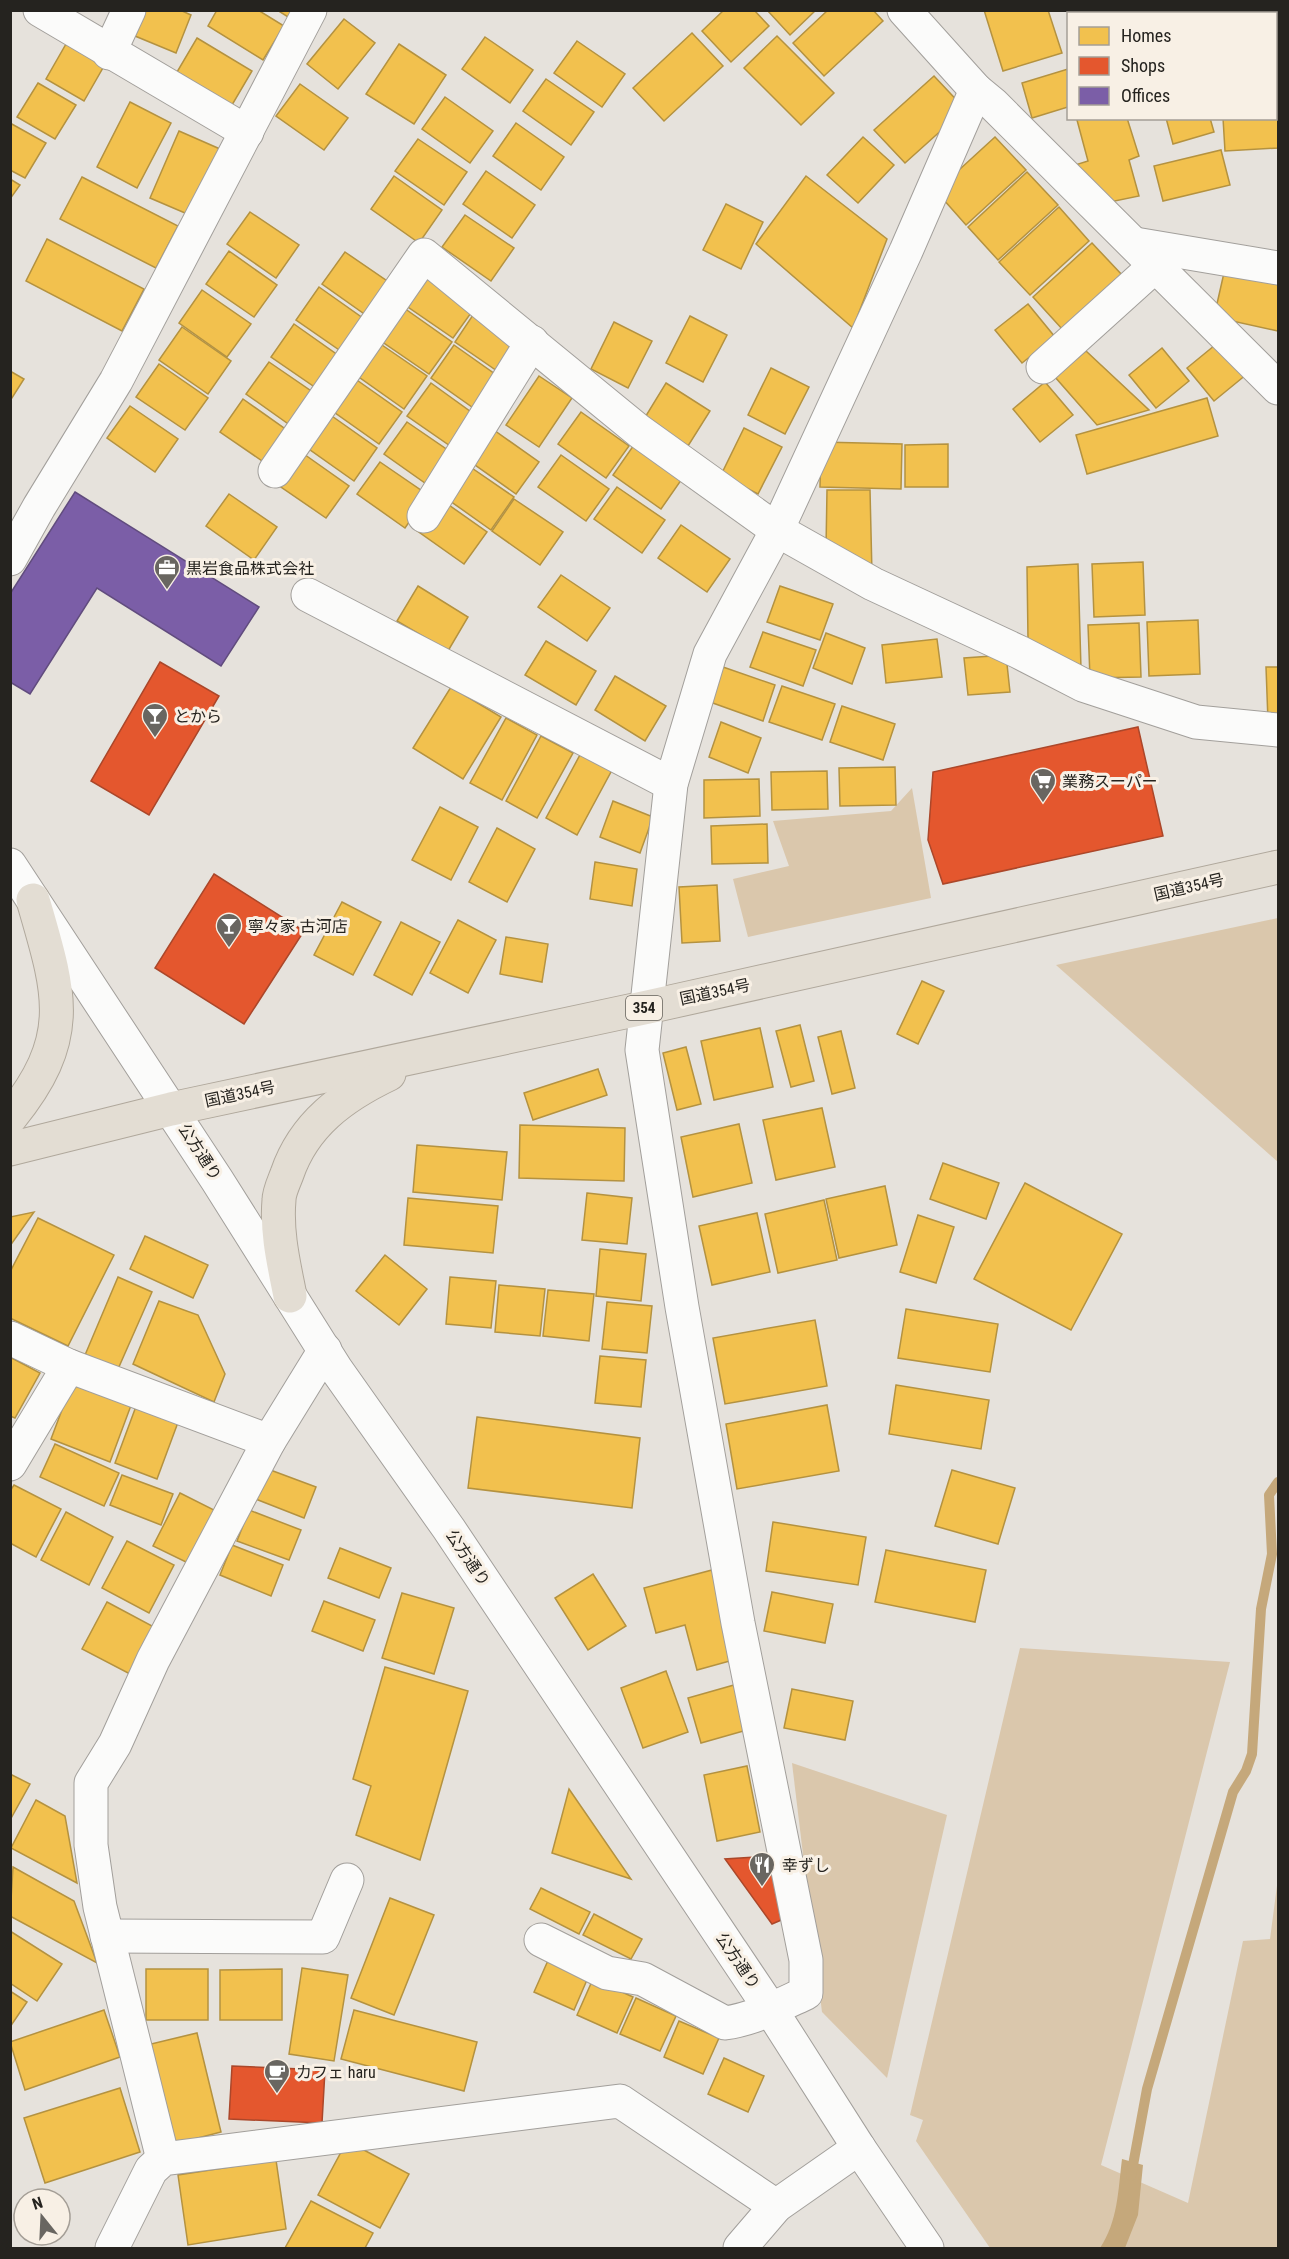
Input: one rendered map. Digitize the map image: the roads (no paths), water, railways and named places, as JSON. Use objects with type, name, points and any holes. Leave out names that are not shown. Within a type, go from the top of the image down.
[{"type":"highway","name":"国道354号","points":[[10,1149],[171,1109],[648,1007],[1278,867]]},
{"type":"highway","points":[[10,1118],[31,1092],[50,1058],[58,1015],[54,972],[33,900]]},
{"type":"highway","points":[[290,1296],[279,1245],[279,1199],[292,1160],[318,1119],[357,1089],[437,1052]]},
{"type":"street","points":[[40,10],[109,53],[247,132]]},
{"type":"street","points":[[109,53],[129,10]]},
{"type":"street","points":[[10,559],[116,381],[310,10]]},
{"type":"street","points":[[912,12],[976,90],[993,104],[1278,388]]},
{"type":"street","points":[[541,1940],[607,1973],[643,1979],[725,2023],[739,2021],[771,2010],[806,1992],[806,1960],[738,1623],[682,1308],[642,1050],[672,784],[710,654],[777,530],[906,251],[976,90]]},
{"type":"street","points":[[275,471],[424,255],[639,431],[777,530],[873,584],[1019,652],[1083,685],[1196,723],[1278,730]]},
{"type":"street","points":[[1145,255],[1278,268]]},
{"type":"street","points":[[1043,367],[1145,255]]},
{"type":"street","points":[[424,516],[532,342]]},
{"type":"street","points":[[308,595],[672,784]]},
{"type":"street","name":"公方通り","points":[[10,865],[171,1109],[325,1350],[449,1529],[771,2010],[859,2148],[927,2248]]},
{"type":"street","points":[[10,1338],[69,1366],[269,1441]]},
{"type":"street","points":[[163,2159],[107,1936],[91,1845],[91,1783],[115,1744],[153,1660],[269,1441],[325,1350]]},
{"type":"street","points":[[10,1464],[69,1366]]},
{"type":"street","points":[[107,1936],[323,1937],[347,1880]]},
{"type":"street","points":[[112,2248],[151,2170],[163,2159],[620,2101],[776,2206]]},
{"type":"street","points":[[740,2248],[776,2206],[859,2148]]},
{"type":"waterway","points":[[1131,2176],[1147,2089],[1233,1792],[1246,1771],[1252,1754],[1261,1609],[1272,1554],[1269,1495],[1278,1482]]},
{"type":"place","name":"黒岩食品株式会社","points":[[167,591]]},
{"type":"place","name":"とから","points":[[155,739]]},
{"type":"place","name":"業務スーパー","points":[[1043,804]]},
{"type":"place","name":"寧々家 古河店","points":[[229,949]]},
{"type":"place","name":"幸ずし","points":[[762,1888]]},
{"type":"place","name":"カフェ haru","points":[[277,2095]]}]
